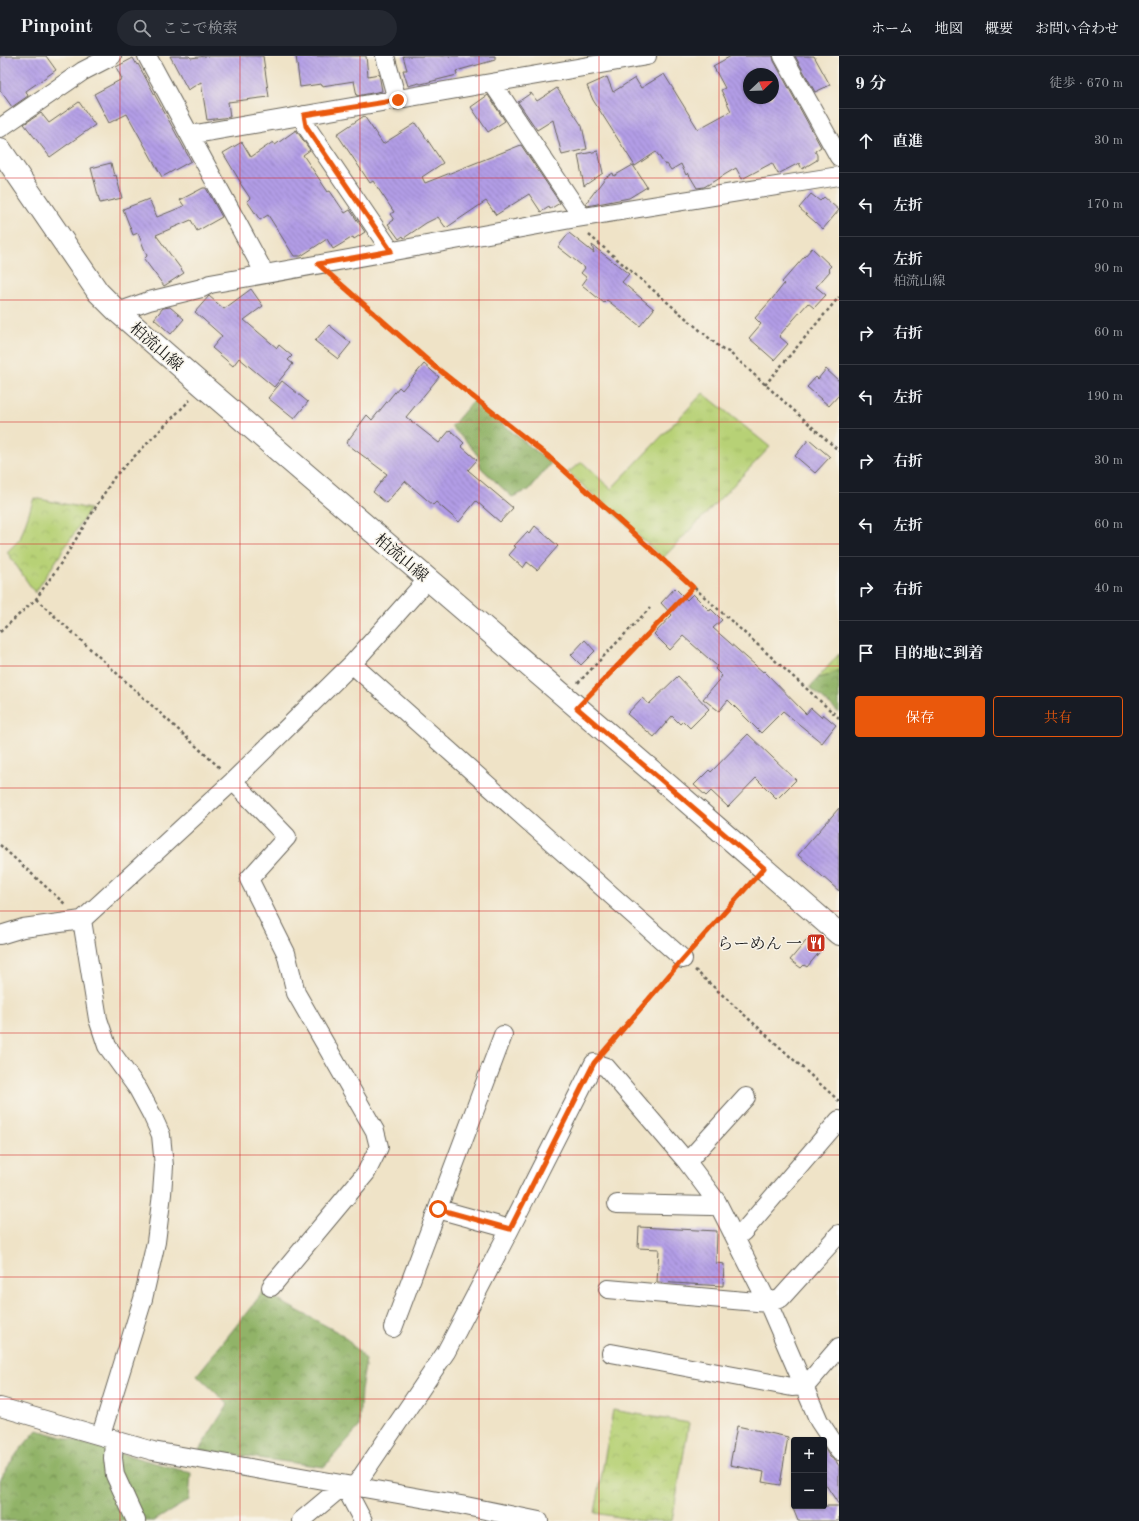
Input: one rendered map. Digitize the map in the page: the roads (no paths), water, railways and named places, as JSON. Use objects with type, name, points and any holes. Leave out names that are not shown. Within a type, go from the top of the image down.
[{"type":"main road","name":"柏流山線","points":[[0,149],[98,292],[118,312],[839,934]]},
{"type":"street","points":[[0,128],[83,71],[112,56]]},
{"type":"street","points":[[147,56],[265,274]]},
{"type":"street","points":[[385,56],[398,100]]},
{"type":"street","points":[[190,135],[493,84],[647,56]]},
{"type":"street","points":[[783,56],[839,158]]},
{"type":"street","points":[[493,84],[576,218]]},
{"type":"street","points":[[304,115],[306,126],[391,251]]},
{"type":"street","points":[[118,312],[149,300],[202,288],[210,284],[576,218],[839,176]]},
{"type":"street","points":[[0,935],[23,928],[82,920],[233,780],[352,664],[428,579]]},
{"type":"street","points":[[352,664],[683,959]]},
{"type":"street","points":[[233,780],[287,836],[249,879],[286,953],[296,993],[375,1131],[379,1147],[366,1173],[271,1287]]},
{"type":"street","points":[[82,920],[98,1019],[107,1046],[138,1089],[152,1115],[160,1135],[164,1166],[156,1242],[108,1437],[115,1475],[136,1521]]},
{"type":"street","points":[[392,1328],[503,1035]]},
{"type":"street","points":[[301,1521],[349,1486],[446,1352],[594,1063],[606,1067],[687,1162],[717,1202],[768,1303],[819,1421],[839,1451]]},
{"type":"street","points":[[687,1162],[746,1096]]},
{"type":"street","points":[[735,1236],[743,1232],[839,1120]]},
{"type":"street","points":[[617,1204],[711,1206],[717,1202]]},
{"type":"street","points":[[438,1209],[510,1229]]},
{"type":"street","points":[[608,1289],[768,1303],[781,1298],[839,1234]]},
{"type":"street","points":[[611,1353],[792,1386],[803,1386],[809,1382],[839,1347]]},
{"type":"street","points":[[0,1407],[153,1451],[461,1505],[539,1521]]},
{"type":"street","points":[[349,1486],[363,1521]]},
{"type":"place","name":"らーめん 一","points":[[816,943]]}]
